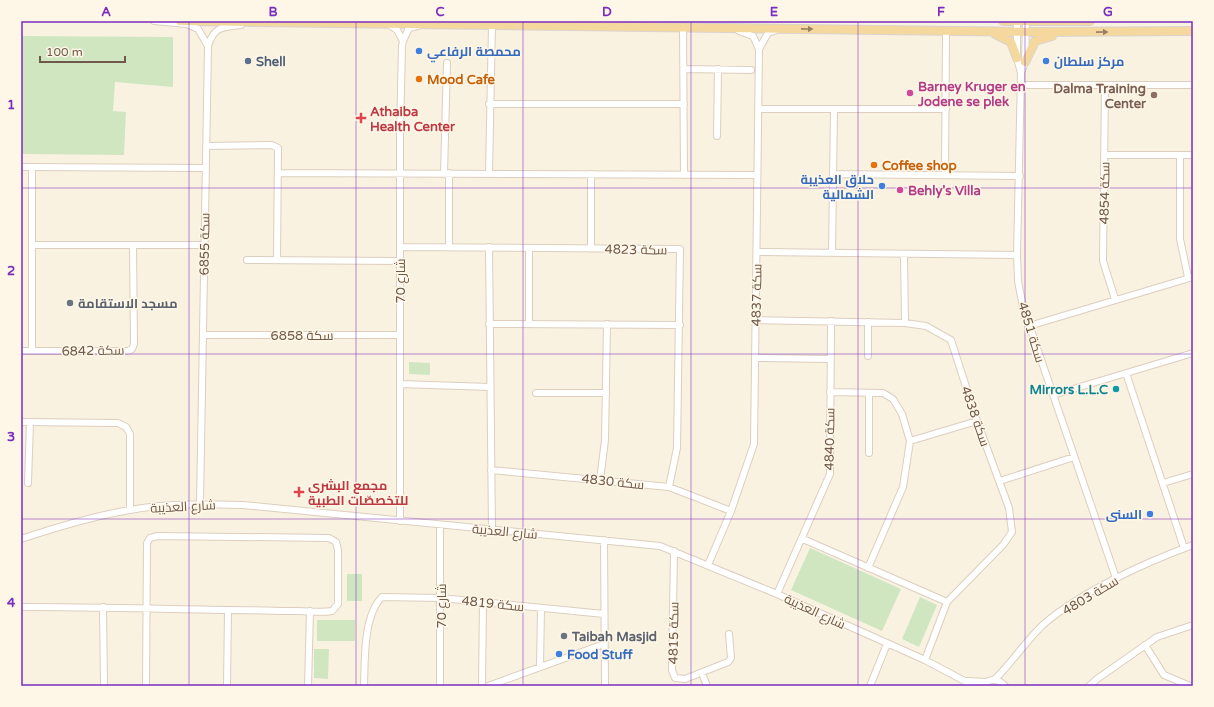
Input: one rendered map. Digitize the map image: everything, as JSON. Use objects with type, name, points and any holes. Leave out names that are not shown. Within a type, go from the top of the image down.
[{"type":"main road","points":[[180,21],[782,28],[973,32],[1076,33],[1193,31]]},
{"type":"main road","points":[[1003,21],[1090,21]]},
{"type":"main road","points":[[973,32],[996,34],[1008,39],[1011,42],[1017,58]]},
{"type":"main road","points":[[1025,62],[1035,41],[1046,36],[1076,33]]},
{"type":"street","points":[[154,21],[187,24],[198,28],[208,46]]},
{"type":"street","name":"سكة 4851","points":[[1017,21],[1017,58],[1021,74],[1020,176],[1017,255],[1018,281],[1029,326],[1116,578]]},
{"type":"street","name":"سكة 4851","points":[[1021,74],[1025,62],[1026,21]]},
{"type":"street","name":"سكة 6855","points":[[200,504],[208,46],[210,36],[219,28],[258,22]]},
{"type":"street","points":[[388,24],[397,30],[403,41]]},
{"type":"street","points":[[403,41],[409,28],[428,24]]},
{"type":"street","points":[[488,173],[492,25]]},
{"type":"street","points":[[683,27],[684,175]]},
{"type":"street","points":[[730,28],[753,36],[760,49]]},
{"type":"street","name":"سكة 4837","points":[[708,565],[730,511],[754,444],[760,49],[768,33],[782,28]]},
{"type":"street","points":[[946,31],[946,176]]},
{"type":"street","name":"شارع 70","points":[[400,521],[400,247],[403,41]]},
{"type":"street","points":[[447,63],[446,173],[449,247]]},
{"type":"street","points":[[684,69],[750,70]]},
{"type":"street","points":[[718,69],[718,136]]},
{"type":"street","points":[[1021,85],[1193,85]]},
{"type":"street","name":"سكة 4854","points":[[1105,85],[1103,261],[1115,299]]},
{"type":"street","points":[[489,104],[684,104]]},
{"type":"street","points":[[758,109],[946,109]]},
{"type":"street","points":[[832,253],[834,109]]},
{"type":"street","points":[[206,146],[275,146],[278,148],[277,260]]},
{"type":"street","points":[[1105,155],[1193,155]]},
{"type":"street","points":[[1029,326],[1191,277],[1180,239],[1180,155]]},
{"type":"street","points":[[21,167],[206,168]]},
{"type":"street","points":[[32,167],[32,351]]},
{"type":"street","points":[[278,173],[757,175]]},
{"type":"street","points":[[591,174],[591,248]]},
{"type":"street","points":[[834,174],[1020,176]]},
{"type":"street","points":[[32,245],[204,245]]},
{"type":"street","name":"سكة 6842","points":[[21,351],[128,351],[132,349],[134,344],[133,245]]},
{"type":"street","name":"سكة 4823","points":[[400,247],[680,249],[677,448],[670,487]]},
{"type":"street","points":[[489,248],[492,530]]},
{"type":"street","points":[[529,248],[529,324]]},
{"type":"street","points":[[757,252],[1017,255]]},
{"type":"street","points":[[904,254],[905,323]]},
{"type":"street","points":[[247,260],[400,261]]},
{"type":"street","name":"سكة 4838","points":[[756,320],[905,323],[926,326],[951,340],[977,421],[1009,508],[1012,532],[1002,545],[946,602],[924,660]]},
{"type":"street","name":"سكة 4840","points":[[777,594],[830,474],[831,322]]},
{"type":"street","points":[[868,322],[868,356]]},
{"type":"street","points":[[490,324],[680,325]]},
{"type":"street","points":[[600,480],[605,440],[607,324]]},
{"type":"street","name":"سكة 6858","points":[[203,335],[400,335]]},
{"type":"street","points":[[1053,395],[1193,354]]},
{"type":"street","points":[[755,358],[830,359]]},
{"type":"street","points":[[1126,373],[1184,548]]},
{"type":"street","points":[[400,384],[490,387]]},
{"type":"street","points":[[830,392],[883,393],[893,399],[902,414],[910,441],[903,487],[868,568]]},
{"type":"street","points":[[869,392],[869,453]]},
{"type":"street","points":[[536,394],[606,393]]},
{"type":"street","points":[[910,441],[977,421]]},
{"type":"street","points":[[21,422],[118,424],[126,427],[130,434],[130,510]]},
{"type":"street","points":[[28,483],[30,422]]},
{"type":"street","points":[[1000,481],[1074,457]]},
{"type":"street","name":"سكة 4830","points":[[491,470],[670,487],[730,511]]},
{"type":"street","points":[[1163,483],[1193,474]]},
{"type":"street","name":"شارع العذيبة","points":[[21,539],[83,520],[130,510],[200,504],[243,505],[660,546],[777,594],[924,660],[974,686]]},
{"type":"street","name":"شارع 70","points":[[440,525],[440,686]]},
{"type":"street","points":[[21,607],[103,607],[146,608],[228,610],[332,611],[338,604],[338,550],[336,542],[333,539],[153,536],[147,543],[146,608],[146,686]]},
{"type":"street","points":[[802,539],[946,602]]},
{"type":"street","points":[[604,540],[604,686]]},
{"type":"street","name":"سكة 4803","points":[[994,680],[1005,670],[1030,638],[1072,602],[1116,578],[1193,545]]},
{"type":"street","name":"سكة 4815","points":[[674,551],[673,675],[680,679],[728,662],[731,658],[728,634]]},
{"type":"street","name":"سكة 4819","points":[[364,686],[365,657],[371,614],[375,604],[382,597],[441,598],[604,614]]},
{"type":"street","points":[[482,686],[483,602]]},
{"type":"street","points":[[103,607],[104,686]]},
{"type":"street","points":[[540,666],[541,608]]},
{"type":"street","points":[[227,686],[228,610]]},
{"type":"street","points":[[308,686],[310,611]]},
{"type":"street","points":[[1090,686],[1097,679],[1145,645],[1157,638],[1193,625]]},
{"type":"street","points":[[488,686],[604,644]]},
{"type":"street","points":[[870,686],[887,644]]},
{"type":"street","points":[[1145,645],[1164,675],[1190,686]]},
{"type":"street","name":"سكة 4803","points":[[1004,685],[1005,670]]},
{"type":"street","points":[[702,672],[707,686]]},
{"type":"street","points":[[994,680],[1004,685]]},
{"type":"street","name":"شارع العذيبة","points":[[966,681],[984,684],[994,680]]},
{"type":"green space","points":[[21,36],[173,37],[173,87],[115,82],[113,111],[126,112],[124,155],[21,154]]},
{"type":"green space","points":[[409,362],[430,363],[430,375],[409,374]]},
{"type":"green space","points":[[810,548],[901,589],[882,631],[791,590]]},
{"type":"green space","points":[[347,574],[362,574],[362,601],[347,601]]},
{"type":"green space","points":[[920,597],[937,605],[919,647],[902,639]]},
{"type":"green space","points":[[317,620],[355,620],[355,641],[317,641]]},
{"type":"green space","points":[[314,649],[329,649],[328,679],[314,678]]},
{"type":"place","name":"محمصة الرفاعي","points":[[419,51]]},
{"type":"place","name":"Shell","points":[[248,61]]},
{"type":"place","name":"مركز سلطان","points":[[1046,61]]},
{"type":"place","name":"Mood Cafe","points":[[419,79]]},
{"type":"place","name":"Barney Kruger en Jodene se plek","points":[[910,93]]},
{"type":"place","name":"Dalma Training Center","points":[[1154,95]]},
{"type":"place","name":"Athaiba Health Center","points":[[361,118]]},
{"type":"place","name":"Coffee shop","points":[[874,165]]},
{"type":"place","name":"حلاق العذيبة الشمالية","points":[[882,186]]},
{"type":"place","name":"Behly's Villa","points":[[900,190]]},
{"type":"place","name":"مسجد الاستقامة","points":[[70,303]]},
{"type":"place","name":"Mirrors L.L.C","points":[[1116,389]]},
{"type":"place","name":"مجمع البشرى للتخصصّات الطبية","points":[[299,492]]},
{"type":"place","name":"السنى","points":[[1150,514]]},
{"type":"place","name":"Taibah Masjid","points":[[564,636]]},
{"type":"place","name":"Food Stuff","points":[[559,654]]}]
